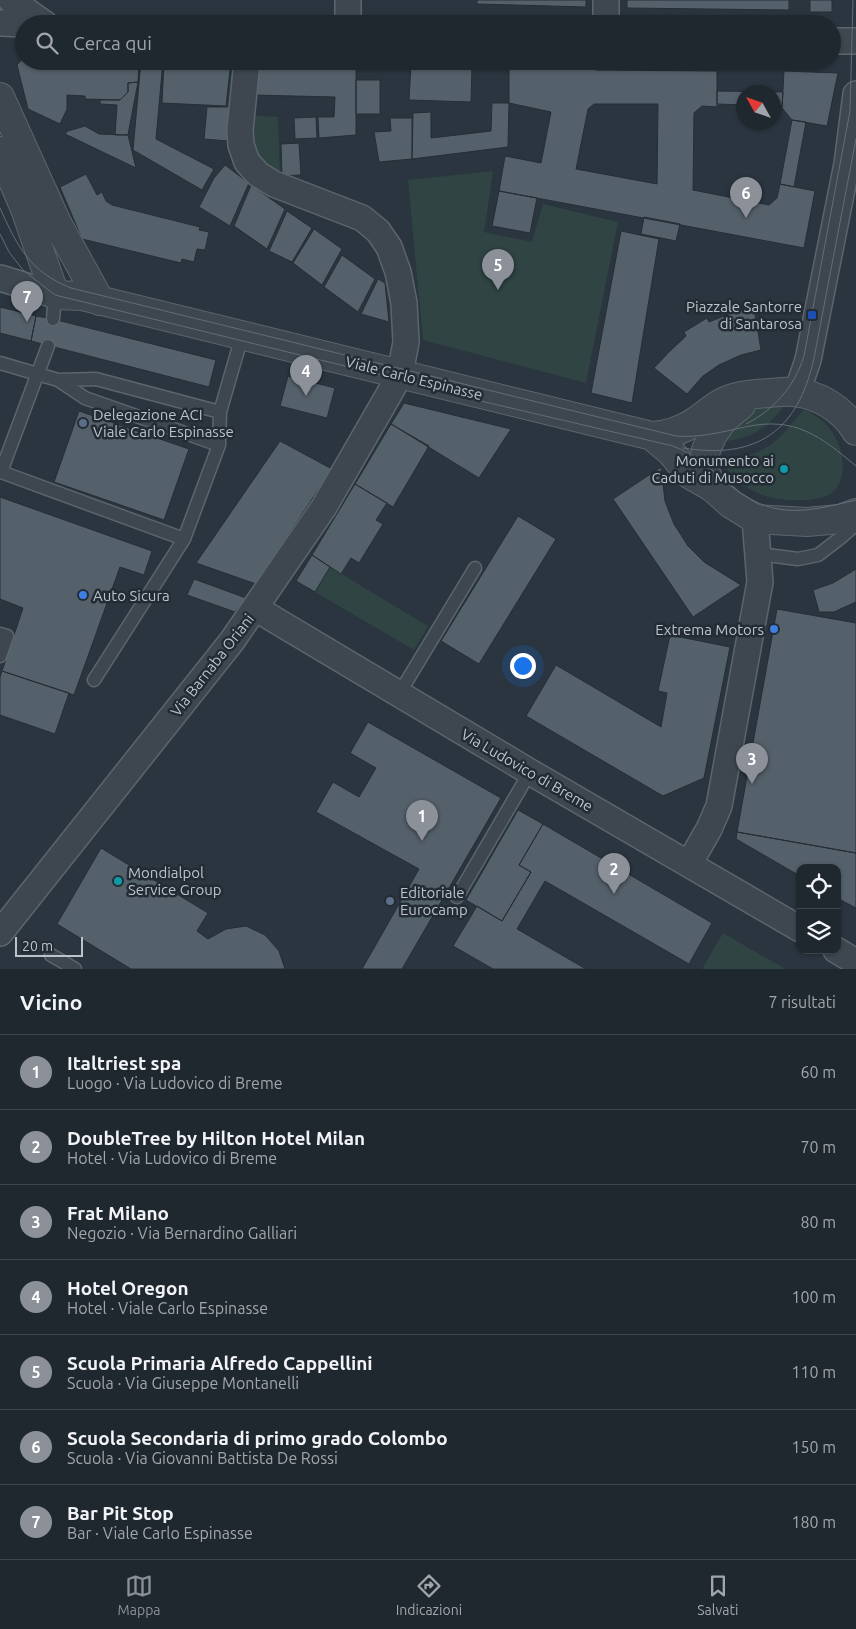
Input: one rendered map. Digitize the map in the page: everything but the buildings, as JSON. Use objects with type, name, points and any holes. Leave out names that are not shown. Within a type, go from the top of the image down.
[{"type":"street","points":[[11,0],[32,15]]},
{"type":"street","points":[[348,0],[348,15]]},
{"type":"street","points":[[606,0],[606,15]]},
{"type":"street","points":[[0,23],[15,24]]},
{"type":"street","points":[[841,41],[856,41]]},
{"type":"street","name":"Via Barnaba Oriani","points":[[2,924],[232,641],[324,506],[399,376],[406,342],[404,303],[398,272],[389,247],[378,231],[362,218],[274,184],[258,174],[247,162],[241,146],[240,130],[246,70]]},
{"type":"street","points":[[713,488],[703,467],[706,450],[716,430],[742,404],[752,399],[785,393],[808,360],[847,164],[856,94]]},
{"type":"street","points":[[0,97],[57,223],[100,301]]},
{"type":"street","points":[[0,151],[25,209],[54,307]]},
{"type":"street","points":[[54,307],[60,272],[57,223]]},
{"type":"street","name":"Viale Carlo Espinasse","points":[[0,278],[54,307],[82,296],[399,376],[653,436]]},
{"type":"street","points":[[653,436],[677,431],[690,425],[727,400],[747,394],[785,393],[818,398],[836,409],[856,431]]},
{"type":"street","points":[[653,436],[671,452],[689,474],[713,488],[731,504],[755,520],[807,522],[840,519],[856,513]]},
{"type":"street","points":[[689,864],[709,829],[719,806],[760,582],[755,520]]},
{"type":"street","name":"Via Ludovico di Breme","points":[[255,608],[530,772],[796,927]]},
{"type":"street","points":[[841,953],[856,962]]},
{"type":"lane","points":[[94,680],[184,539],[219,445],[220,412],[242,336]]},
{"type":"lane","points":[[48,346],[1,471],[184,539]]},
{"type":"lane","points":[[0,363],[58,380],[96,379],[220,412]]},
{"type":"lane","points":[[58,380],[85,398],[219,445]]},
{"type":"lane","points":[[759,554],[798,559],[818,555],[854,526],[856,521]]},
{"type":"lane","points":[[399,694],[474,568]]},
{"type":"lane","points":[[0,634],[6,636],[0,656]]},
{"type":"lane","points":[[457,897],[530,772]]},
{"type":"lane","points":[[51,955],[76,969]]},
{"type":"green space","points":[[252,115],[278,117],[280,174],[264,161],[255,150],[252,136]]},
{"type":"green space","points":[[493,171],[484,232],[532,242],[543,204],[618,222],[586,383],[423,340],[408,180]]},
{"type":"green space","points":[[767,402],[786,404],[772,420],[758,431],[742,438],[721,442],[741,418]]},
{"type":"green space","points":[[804,409],[830,428],[839,445],[843,463],[840,481],[836,489],[820,498],[797,500],[773,498],[755,492],[740,483],[722,461],[750,455],[770,445]]},
{"type":"green space","points":[[330,567],[428,626],[414,650],[315,592]]},
{"type":"green space","points":[[723,933],[782,967],[786,969],[702,969]]},
{"type":"tram line","points":[[746,424],[766,411],[782,396],[795,378],[804,356],[850,111],[853,0]]},
{"type":"tram line","points":[[683,448],[709,451],[732,449],[753,444],[770,435],[785,422],[797,405],[807,383],[814,358],[856,139]]},
{"type":"tram line","points":[[0,208],[12,234],[26,256],[45,274],[71,288],[676,436],[719,433],[763,424],[793,427],[806,431],[818,438],[856,466]]},
{"type":"tram line","points":[[0,234],[9,252],[23,270],[55,295],[468,398],[673,446],[702,462],[743,495],[774,508],[804,510],[856,500]]},
{"type":"place","name":"Scuola Secondaria di primo grado Colombo","points":[[746,218]]},
{"type":"place","name":"Scuola Primaria Alfredo Cappellini","points":[[498,290]]},
{"type":"place","name":"Piazzale Santorre di Santarosa","points":[[812,315]]},
{"type":"place","name":"Bar Pit Stop","points":[[27,322]]},
{"type":"place","name":"Hotel Oregon","points":[[306,396]]},
{"type":"place","name":"Delegazione ACI Viale Carlo Espinasse","points":[[83,423]]},
{"type":"place","name":"Monumento ai Caduti di Musocco","points":[[784,469]]},
{"type":"place","name":"Auto Sicura","points":[[83,595]]},
{"type":"place","name":"Extrema Motors","points":[[774,629]]},
{"type":"place","name":"Frat Milano","points":[[752,784]]},
{"type":"place","name":"Italtriest spa","points":[[422,841]]},
{"type":"place","name":"Mondialpol Service Group","points":[[118,881]]},
{"type":"place","name":"DoubleTree by Hilton Hotel Milan","points":[[614,894]]},
{"type":"place","name":"Editoriale Eurocamp","points":[[390,901]]}]
